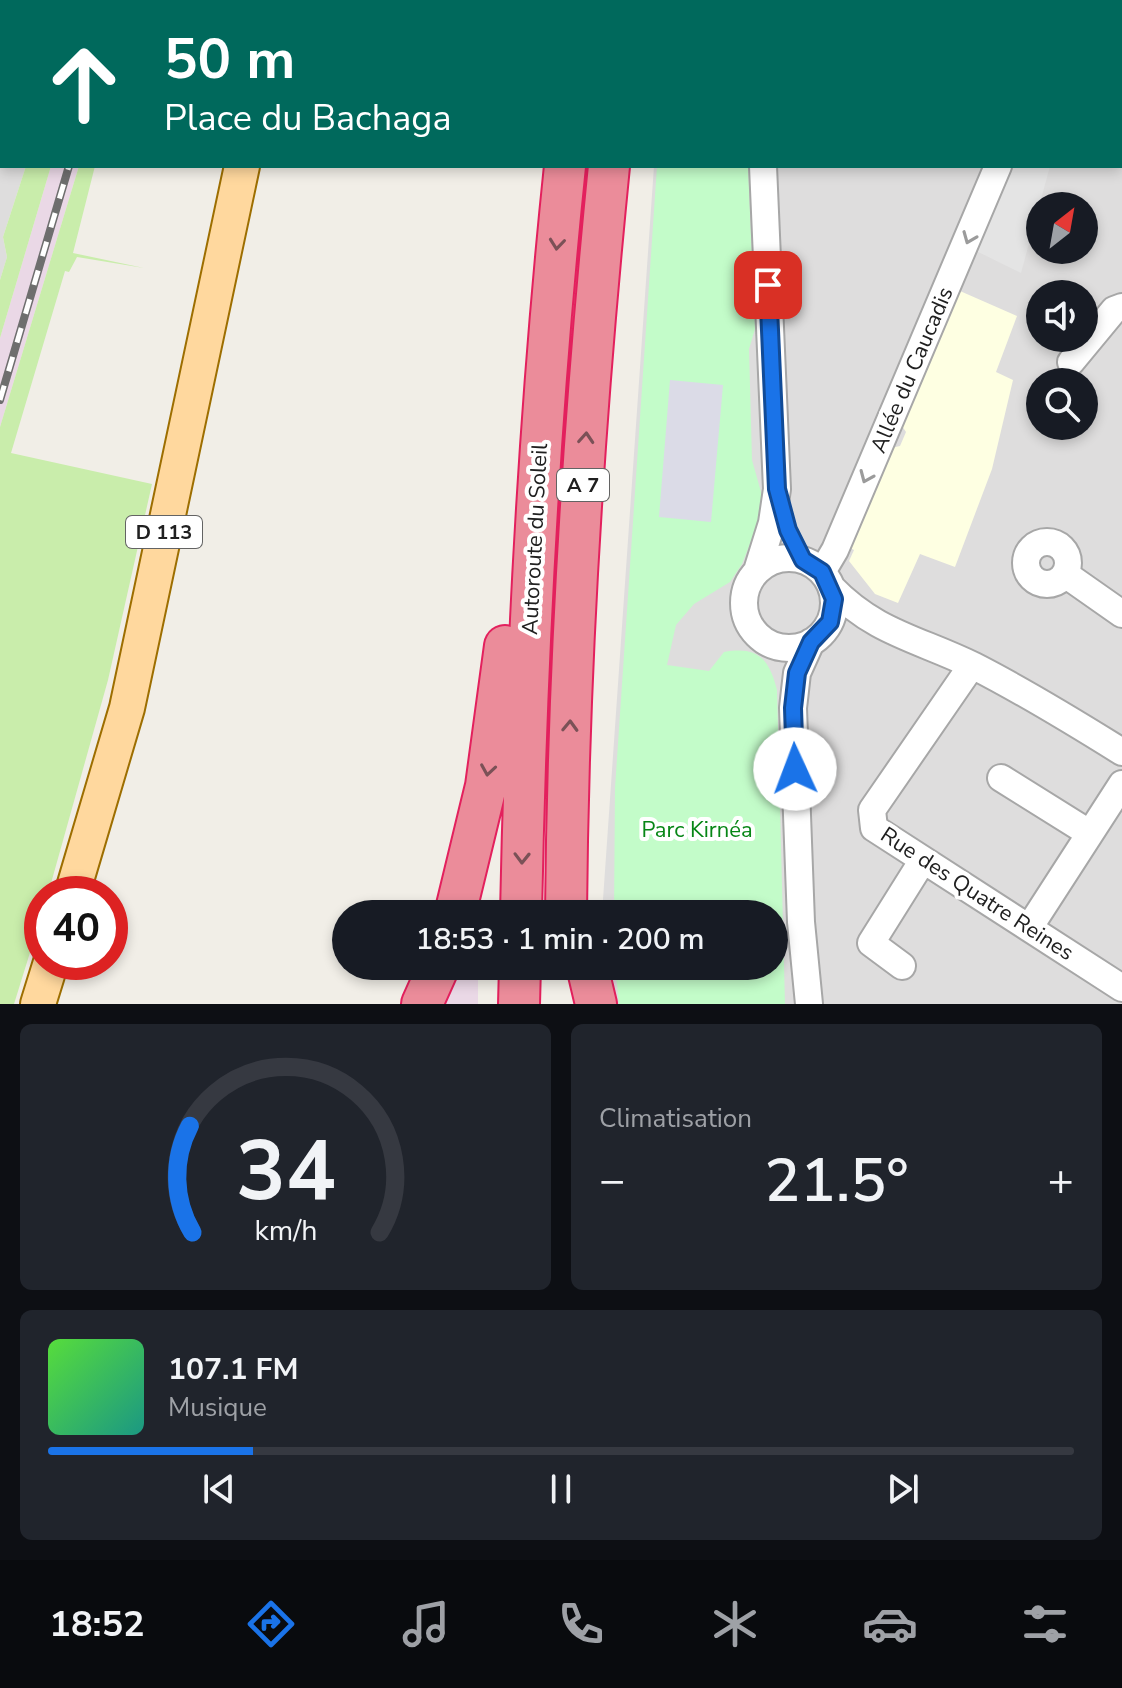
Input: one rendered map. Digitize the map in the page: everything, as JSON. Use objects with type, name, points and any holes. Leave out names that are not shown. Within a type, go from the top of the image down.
[{"type":"highway","name":"Autoroute du Soleil","points":[[521,900],[525,728],[542,388],[565,168]]},
{"type":"highway","name":"Autoroute du Soleil","points":[[566,900],[567,804],[584,464],[609,168]]},
{"type":"highway","points":[[458,900],[486,786],[542,388]]},
{"type":"highway","points":[[567,804],[578,900]]},
{"type":"highway","points":[[422,1004],[433,980]]},
{"type":"highway","points":[[519,1004],[520,980]]},
{"type":"highway","points":[[566,980],[566,1004]]},
{"type":"highway","points":[[584,1004],[585,980]]},
{"type":"highway","points":[[590,980],[596,1004]]},
{"type":"main road","name":"D 113","points":[[77,876],[127,708],[242,168]]},
{"type":"main road","points":[[38,1004],[45,980]]},
{"type":"street","points":[[763,168],[777,489],[772,523],[757,571],[748,582],[744,610],[749,624],[770,644],[783,672],[793,708]]},
{"type":"street","name":"Allée du Caucadis","points":[[819,573],[835,550],[997,168]]},
{"type":"street","points":[[1071,362],[1114,310],[1122,307]]},
{"type":"street","points":[[777,489],[788,530],[819,573],[871,622],[972,665],[1052,708],[1122,752]]},
{"type":"street","points":[[757,571],[779,559],[819,573]]},
{"type":"street","points":[[808,1002],[801,922],[793,708],[797,673],[833,611],[819,573]]},
{"type":"street","points":[[1065,574],[1122,614]]},
{"type":"street","points":[[770,644],[798,647],[871,622]]},
{"type":"street","name":"Rue des Quatre Reines","points":[[972,665],[872,810],[874,828],[1122,988]]},
{"type":"street","points":[[1001,778],[1089,833]]},
{"type":"street","points":[[1029,928],[1122,784]]},
{"type":"street","points":[[902,966],[871,943],[923,860]]},
{"type":"shaded area","points":[[0,168],[25,168],[3,237],[7,257],[0,280]]},
{"type":"shaded area","points":[[50,168],[78,168],[0,427],[0,338]]},
{"type":"shaded area","points":[[654,168],[1122,168],[1122,1004],[612,1004],[609,980],[788,980],[788,900],[603,900]]},
{"type":"shaded area","points":[[997,168],[1049,168],[1043,192],[1026,192],[1026,255],[1021,273],[966,246]]},
{"type":"shaded area","points":[[960,291],[1017,316],[996,372],[1013,380],[992,469],[955,567],[920,554],[898,603],[875,594],[849,561],[854,550],[846,546],[891,448],[900,446],[906,432],[900,423]]},
{"type":"shaded area","points":[[670,380],[723,385],[711,522],[659,517]]},
{"type":"shaded area","points":[[450,980],[478,980],[478,1004],[437,1004]]},
{"type":"green space","points":[[25,168],[50,168],[0,338],[0,280],[7,257],[3,237]]},
{"type":"green space","points":[[78,168],[94,168],[73,253],[144,268],[77,257],[69,272],[65,271],[11,453],[152,484],[108,680],[53,876],[24,876],[24,972],[14,1004],[0,1004],[0,427]]},
{"type":"green space","name":"Parc Kirnéa","points":[[657,168],[748,168],[755,329],[749,349],[752,460],[761,492],[761,516],[742,564],[730,582],[694,604],[676,625],[667,665],[709,671],[724,652],[745,651],[760,657],[770,670],[777,690],[782,900],[614,900],[615,788]]},
{"type":"green space","name":"Parc Kirnéa","points":[[616,980],[784,980],[785,1004],[619,1004]]},
{"type":"railway","points":[[0,400],[68,168]]},
{"type":"route","points":[[768,285],[777,489],[788,530],[803,560],[822,572],[834,599],[830,622],[823,633],[811,642],[797,673],[793,708],[795,769]]}]
